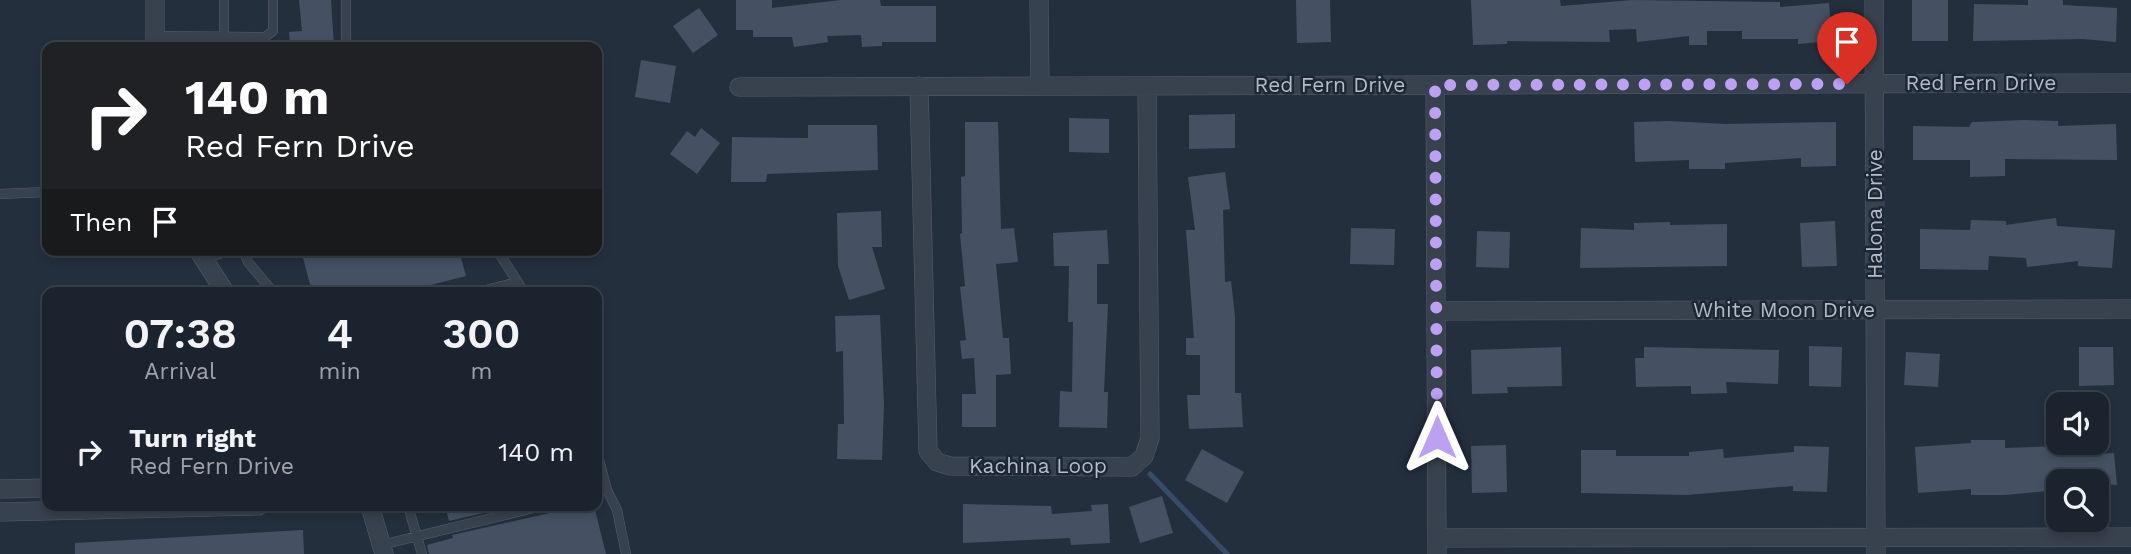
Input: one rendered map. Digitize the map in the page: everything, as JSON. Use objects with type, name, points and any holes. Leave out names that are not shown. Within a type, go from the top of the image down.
[{"type":"street","points":[[155,0],[155,42]]},
{"type":"street","points":[[1039,0],[1040,86]]},
{"type":"street","name":"Halona Drive","points":[[1874,0],[1876,546]]},
{"type":"street","name":"Red Fern Drive","points":[[739,86],[2131,83]]},
{"type":"street","points":[[1435,85],[1437,546],[1876,546],[2131,537]]},
{"type":"street","name":"Kachina Loop","points":[[919,86],[925,437],[928,451],[937,462],[950,466],[1132,467],[1144,456],[1150,438],[1147,86]]},
{"type":"street","points":[[201,256],[222,287]]},
{"type":"street","name":"White Moon Drive","points":[[1438,311],[2131,309]]},
{"type":"street","points":[[0,489],[42,488]]},
{"type":"street","points":[[0,512],[43,511]]},
{"type":"street","points":[[371,511],[382,550]]},
{"type":"lane","points":[[224,0],[224,42]]},
{"type":"lane","points":[[155,42],[270,35],[273,31],[273,0]]},
{"type":"lane","points":[[346,0],[346,42]]},
{"type":"lane","points":[[0,194],[42,192]]},
{"type":"lane","points":[[246,256],[269,287]]},
{"type":"lane","points":[[500,256],[520,287]]},
{"type":"lane","points":[[498,287],[517,282]]},
{"type":"lane","points":[[602,491],[617,510],[626,554]]},
{"type":"lane","points":[[410,511],[422,554]]},
{"type":"lane","points":[[382,550],[418,536],[521,511]]},
{"type":"building","points":[[299,0],[331,0],[334,42],[290,42],[289,32],[302,31]]},
{"type":"building","points":[[736,0],[772,0],[772,8],[841,0],[880,0],[881,6],[936,6],[936,42],[882,42],[882,46],[862,47],[861,35],[827,36],[828,42],[794,47],[792,37],[753,37],[753,30],[736,30]]},
{"type":"building","points":[[1296,0],[1330,0],[1331,42],[1297,43]]},
{"type":"building","points":[[1471,0],[1560,0],[1561,6],[1632,0],[1780,2],[1780,7],[1829,3],[1832,41],[1798,44],[1798,39],[1742,39],[1742,31],[1707,31],[1707,45],[1689,45],[1689,36],[1637,42],[1636,29],[1609,30],[1610,42],[1507,41],[1507,44],[1473,45]]},
{"type":"building","points":[[1912,0],[1948,0],[1948,41],[1912,41]]},
{"type":"building","points":[[2028,0],[2063,0],[2063,5],[2117,8],[2116,42],[2083,39],[1973,41],[1974,4],[2028,5]]},
{"type":"building","points":[[699,8],[718,35],[693,53],[673,26]]},
{"type":"building","points":[[641,60],[676,66],[670,103],[635,97]]},
{"type":"building","points":[[1235,114],[1235,148],[1189,149],[1189,115]]},
{"type":"building","points":[[1069,118],[1109,119],[1109,153],[1069,152]]},
{"type":"building","points":[[2058,121],[2058,126],[2116,124],[2117,160],[2005,159],[2005,176],[1970,177],[1970,160],[1913,160],[1913,126],[1969,127],[1972,122]]},
{"type":"building","points":[[965,122],[998,122],[1001,229],[1014,228],[1018,262],[996,264],[1003,338],[1009,338],[1011,374],[996,375],[996,427],[962,427],[962,394],[976,394],[974,358],[962,359],[960,341],[966,340],[960,287],[965,286],[960,234],[961,177],[965,176]]},
{"type":"building","points":[[1634,122],[1725,124],[1836,122],[1836,166],[1801,167],[1801,158],[1725,163],[1725,169],[1689,169],[1689,160],[1635,162]]},
{"type":"building","points":[[808,125],[877,125],[878,170],[767,174],[766,182],[731,182],[732,137],[808,138]]},
{"type":"building","points":[[701,128],[720,143],[697,174],[670,154],[687,131],[695,137]]},
{"type":"building","points":[[1225,172],[1230,209],[1223,210],[1225,282],[1231,281],[1235,317],[1235,393],[1241,393],[1243,427],[1189,429],[1187,395],[1200,395],[1200,355],[1186,355],[1186,338],[1194,338],[1186,230],[1195,230],[1188,177]]},
{"type":"building","points":[[881,211],[882,247],[872,247],[885,289],[849,300],[838,266],[837,213]]},
{"type":"building","points":[[2056,218],[2057,226],[2115,230],[2112,268],[2078,266],[2078,261],[2027,267],[2026,258],[1989,256],[1988,270],[1920,269],[1920,229],[1970,230],[1971,220],[2006,221],[2006,225]]},
{"type":"building","points":[[1835,221],[1837,266],[1802,267],[1800,223]]},
{"type":"building","points":[[1670,222],[1670,225],[1727,224],[1727,266],[1580,268],[1581,228],[1634,230],[1634,223]]},
{"type":"building","points":[[1351,228],[1395,229],[1394,265],[1350,264]]},
{"type":"building","points":[[1107,230],[1109,264],[1097,264],[1097,304],[1108,304],[1104,392],[1108,392],[1107,428],[1059,427],[1060,391],[1072,392],[1073,322],[1068,322],[1069,266],[1054,266],[1053,233]]},
{"type":"building","points":[[1477,231],[1510,232],[1509,268],[1476,267]]},
{"type":"building","points":[[303,256],[461,256],[466,276],[423,287],[311,287]]},
{"type":"building","points":[[880,315],[884,405],[882,460],[837,459],[838,424],[844,424],[843,351],[836,352],[835,316]]},
{"type":"building","points":[[1809,346],[1842,347],[1841,387],[1809,386]]},
{"type":"building","points":[[1561,347],[1562,386],[1507,387],[1508,393],[1472,394],[1471,350]]},
{"type":"building","points":[[1644,347],[1779,350],[1778,384],[1726,382],[1727,393],[1691,394],[1691,386],[1636,387],[1635,358],[1644,358]]},
{"type":"building","points":[[2079,347],[2113,347],[2114,385],[2079,386]]},
{"type":"building","points":[[1906,352],[1940,354],[1938,387],[1904,385]]},
{"type":"building","points":[[1971,440],[2005,440],[2005,448],[2046,446],[2046,455],[2059,456],[2114,453],[2117,485],[2109,484],[2109,469],[2046,469],[2046,491],[2005,495],[1971,495],[1971,489],[1918,493],[1915,447],[1971,443]]},
{"type":"building","points":[[1506,445],[1507,492],[1472,493],[1471,446]]},
{"type":"building","points":[[1794,446],[1829,447],[1827,492],[1793,491],[1793,486],[1687,495],[1581,493],[1581,450],[1616,450],[1616,456],[1689,456],[1689,452],[1723,449],[1724,458],[1794,452]]},
{"type":"building","points":[[1202,449],[1244,472],[1227,503],[1185,480]]},
{"type":"building","points":[[1162,496],[1173,533],[1140,543],[1129,507]]},
{"type":"building","points":[[963,504],[1051,506],[1052,514],[1092,511],[1091,505],[1108,504],[1110,543],[1071,545],[1070,538],[963,543]]},
{"type":"building","points":[[446,511],[492,511],[449,521]]},
{"type":"building","points":[[559,511],[595,511],[606,554],[429,554],[427,545],[453,538],[452,535]]},
{"type":"building","points":[[303,530],[304,554],[75,554],[75,543]]},
{"type":"waterway","points":[[1150,474],[1227,554]]},
{"type":"route","points":[[1437,437],[1435,85],[1847,84]]}]
